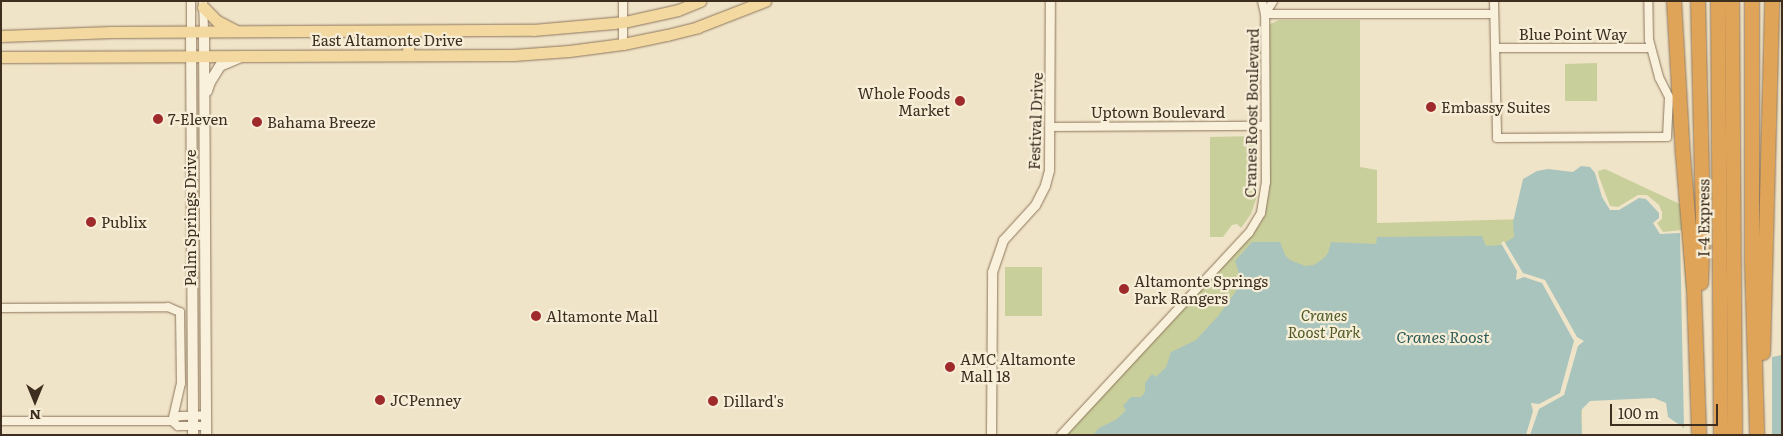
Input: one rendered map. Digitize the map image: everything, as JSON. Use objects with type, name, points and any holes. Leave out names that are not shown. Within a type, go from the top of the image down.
[{"type":"highway","points":[[1674,1],[1683,155],[1694,289],[1699,407]]},
{"type":"highway","points":[[1698,1],[1703,227],[1699,435]]},
{"type":"highway","name":"I-4 Express","points":[[1718,1],[1721,435]]},
{"type":"highway","name":"I-4 Express","points":[[1732,1],[1736,435]]},
{"type":"highway","points":[[1752,1],[1752,262],[1757,435]]},
{"type":"highway","points":[[1755,391],[1763,352],[1772,1]]},
{"type":"main road","points":[[1,36],[190,32],[533,30],[624,22],[678,10],[700,1]]},
{"type":"main road","name":"East Altamonte Drive","points":[[1,57],[513,55],[623,44],[698,26],[765,1]]},
{"type":"main road","points":[[203,4],[217,21],[239,32]]},
{"type":"main road","points":[[408,55],[409,31]]},
{"type":"main road","name":"Palm Springs Drive","points":[[190,32],[193,425]]},
{"type":"main road","name":"Palm Springs Drive","points":[[204,32],[206,425]]},
{"type":"main road","points":[[204,102],[210,82],[220,66],[245,55]]},
{"type":"street","name":"Palm Springs Drive","points":[[190,32],[191,1]]},
{"type":"street","points":[[623,1],[623,44]]},
{"type":"street","name":"Festival Drive","points":[[991,435],[992,272],[1003,240],[1035,205],[1046,185],[1050,155],[1050,1]]},
{"type":"street","name":"Cranes Roost Boulevard","points":[[1061,435],[1256,223],[1261,213],[1266,194],[1265,14],[1262,1]]},
{"type":"street","name":"Cranes Roost Boulevard","points":[[1265,14],[1272,1]]},
{"type":"street","points":[[1494,1],[1497,138],[1667,137],[1669,97],[1659,77],[1651,48],[1648,1]]},
{"type":"street","name":"Palm Springs Drive","points":[[203,4],[204,32]]},
{"type":"street","points":[[1265,14],[1494,14]]},
{"type":"street","name":"Blue Point Way","points":[[1495,48],[1651,48]]},
{"type":"street","name":"Uptown Boulevard","points":[[1050,127],[1265,126]]},
{"type":"street","points":[[1,308],[168,307],[180,312],[181,383],[172,421]]},
{"type":"street","points":[[1,421],[172,421],[176,417],[193,425],[206,425]]},
{"type":"green space","name":"Cranes Roost","points":[[1279,20],[1360,20],[1360,167],[1377,170],[1377,223],[1529,219],[1582,409],[1581,435],[1066,435],[1260,224],[1265,212],[1269,192],[1268,28],[1270,24]]},
{"type":"green space","points":[[1597,63],[1597,101],[1565,101],[1565,64]]},
{"type":"green space","points":[[1255,136],[1257,196],[1251,214],[1241,228],[1237,224],[1232,225],[1223,237],[1210,237],[1210,137]]},
{"type":"green space","points":[[1605,169],[1682,205],[1691,293],[1686,291],[1682,230],[1663,232],[1657,223],[1662,219],[1659,205],[1647,195],[1638,195],[1618,207],[1610,206],[1598,171]]},
{"type":"green space","points":[[1005,267],[1042,267],[1042,316],[1005,316]]},
{"type":"water","name":"Cranes Roost","points":[[1581,166],[1590,167],[1595,173],[1602,197],[1610,210],[1619,210],[1639,198],[1646,199],[1659,213],[1659,218],[1653,223],[1660,234],[1680,233],[1684,428],[1668,417],[1666,403],[1654,398],[1590,401],[1581,410],[1582,435],[1094,434],[1099,428],[1117,419],[1126,410],[1123,406],[1131,397],[1141,397],[1145,392],[1145,383],[1152,374],[1156,377],[1166,367],[1171,352],[1196,340],[1219,315],[1236,291],[1241,280],[1235,261],[1252,242],[1280,242],[1285,255],[1290,260],[1305,266],[1314,265],[1324,258],[1328,253],[1331,242],[1376,244],[1377,237],[1482,236],[1486,246],[1501,245],[1514,237],[1513,222],[1523,179],[1537,171],[1548,169],[1573,172]]},
{"type":"water","points":[[1782,355],[1782,435],[1772,435],[1772,357]]},
{"type":"pier","points":[[1504,241],[1523,273],[1545,280],[1577,337],[1584,341],[1578,346],[1564,395],[1539,409],[1530,435],[1526,435],[1533,411],[1531,403],[1539,404],[1560,393],[1574,341],[1542,283],[1524,277],[1516,280],[1517,271],[1501,243]]},
{"type":"place","name":"Whole Foods Market","points":[[960,101]]},
{"type":"place","name":"Embassy Suites","points":[[1431,107]]},
{"type":"place","name":"7-Eleven","points":[[158,119]]},
{"type":"place","name":"Bahama Breeze","points":[[257,122]]},
{"type":"place","name":"Publix","points":[[91,222]]},
{"type":"place","name":"Altamonte Springs Park Rangers","points":[[1124,289]]},
{"type":"place","name":"Altamonte Mall","points":[[536,316]]},
{"type":"place","name":"AMC Altamonte Mall 18","points":[[950,367]]},
{"type":"place","name":"JCPenney","points":[[380,400]]},
{"type":"place","name":"Dillard's","points":[[713,401]]},
{"type":"park label","name":"Cranes Roost Park","points":[[1324,322]]}]
